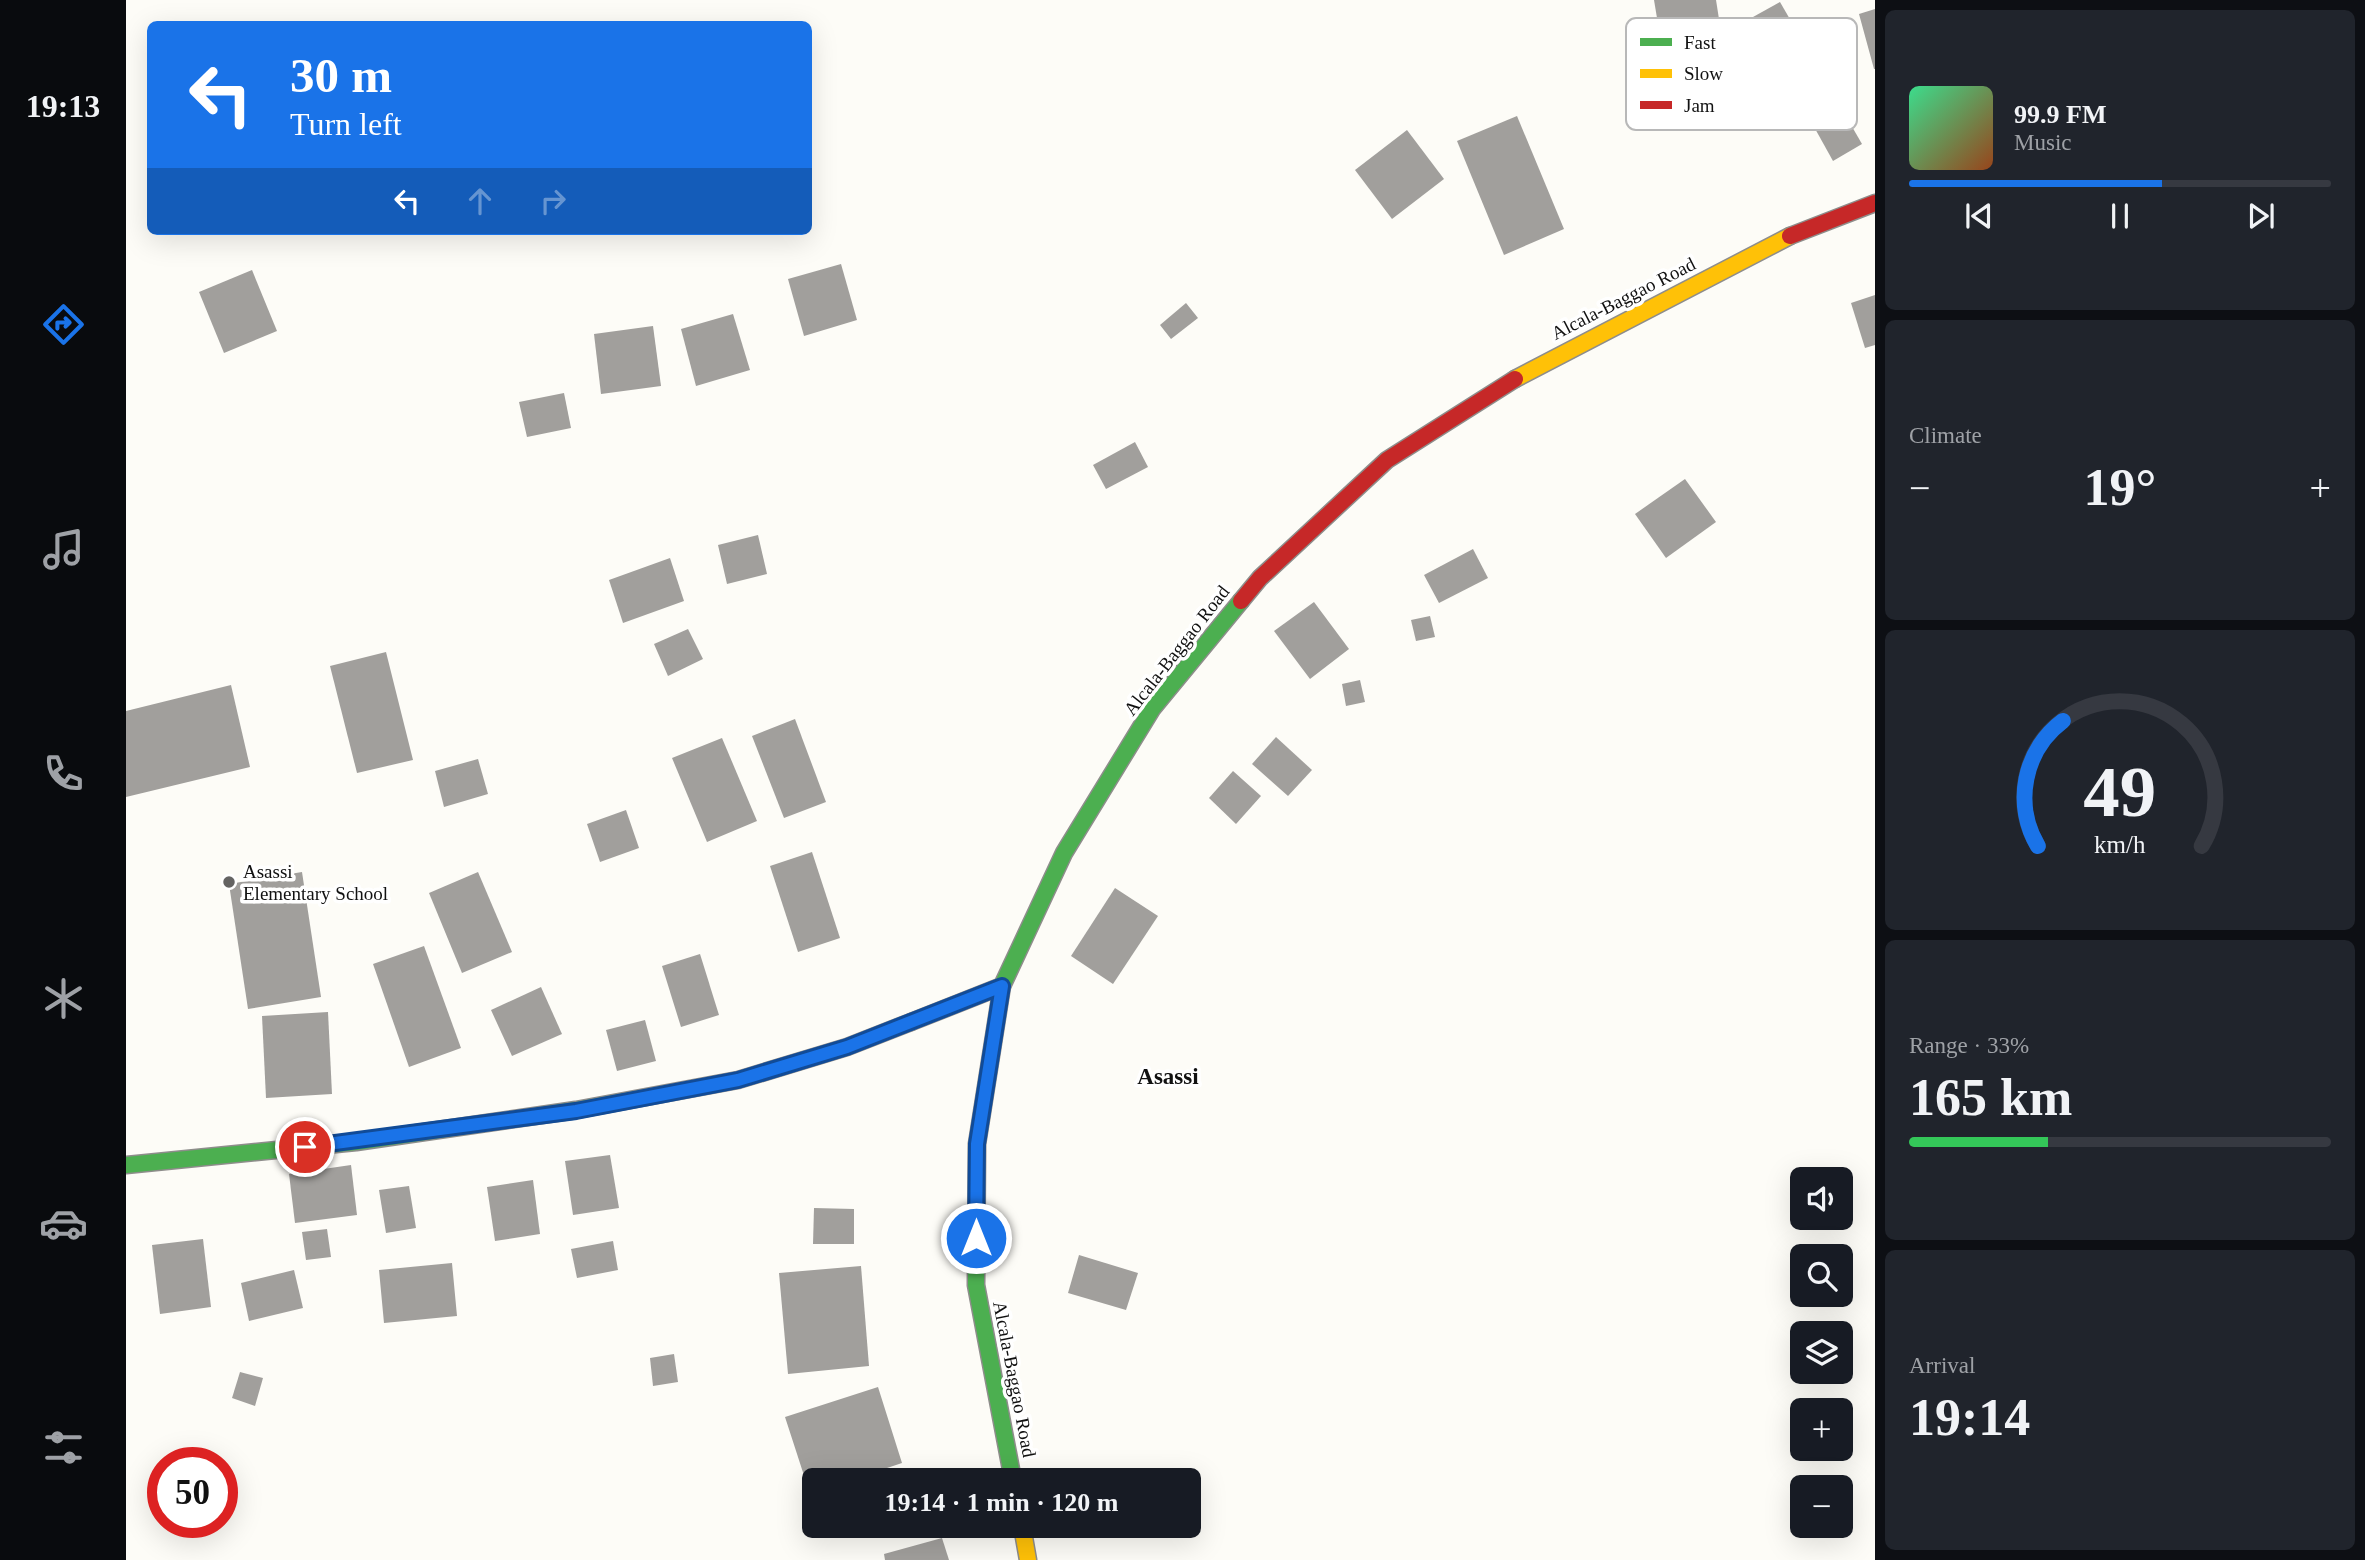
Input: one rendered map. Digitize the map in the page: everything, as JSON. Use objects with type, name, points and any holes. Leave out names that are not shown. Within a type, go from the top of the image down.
[{"type":"main road","name":"Alcala-Baggao Road","points":[[1011,1468],[976,1285],[977,1144],[1002,986],[1065,853],[1152,709],[1260,578],[1387,460],[1527,371],[1788,236],[1875,203]]},
{"type":"main road","points":[[126,1165],[356,1142],[576,1111],[738,1080],[847,1047],[1002,986]]},
{"type":"main road","points":[[1024,1538],[1028,1560]]},
{"type":"building","points":[[1654,0],[1716,0],[1719,18],[1657,18]]},
{"type":"building","points":[[1780,2],[1789,18],[1754,18]]},
{"type":"building","points":[[1875,9],[1875,69],[1874,69],[1859,14]]},
{"type":"building","points":[[1517,116],[1564,229],[1504,255],[1457,141]]},
{"type":"building","points":[[1407,130],[1444,179],[1392,219],[1355,170]]},
{"type":"building","points":[[1816,130],[1854,130],[1862,144],[1833,161]]},
{"type":"building","points":[[841,264],[857,320],[804,336],[788,279]]},
{"type":"building","points":[[252,270],[277,331],[224,353],[199,292]]},
{"type":"building","points":[[1875,295],[1875,345],[1865,348],[1851,303]]},
{"type":"building","points":[[1186,303],[1198,318],[1171,339],[1160,325]]},
{"type":"building","points":[[733,314],[750,370],[696,386],[681,329]]},
{"type":"building","points":[[653,326],[661,386],[601,394],[594,334]]},
{"type":"building","points":[[564,393],[571,428],[527,437],[519,402]]},
{"type":"building","points":[[1135,442],[1148,467],[1106,489],[1093,465]]},
{"type":"building","points":[[1685,479],[1716,522],[1666,558],[1635,514]]},
{"type":"building","points":[[758,535],[767,574],[727,584],[718,545]]},
{"type":"building","points":[[1473,549],[1488,578],[1439,603],[1424,575]]},
{"type":"building","points":[[670,558],[684,601],[623,623],[609,580]]},
{"type":"building","points":[[1314,602],[1349,649],[1310,679],[1274,631]]},
{"type":"building","points":[[1430,616],[1435,637],[1416,641],[1411,620]]},
{"type":"building","points":[[688,629],[703,659],[668,676],[654,644]]},
{"type":"building","points":[[386,652],[413,760],[357,773],[330,666]]},
{"type":"building","points":[[1360,680],[1365,702],[1346,706],[1342,684]]},
{"type":"building","points":[[231,685],[250,767],[126,797],[126,711]]},
{"type":"building","points":[[795,719],[826,802],[784,818],[752,736]]},
{"type":"building","points":[[1276,737],[1312,770],[1288,796],[1252,764]]},
{"type":"building","points":[[722,738],[757,821],[707,842],[672,758]]},
{"type":"building","points":[[478,759],[488,794],[444,807],[435,771]]},
{"type":"building","points":[[1233,771],[1261,796],[1236,824],[1209,798]]},
{"type":"building","points":[[626,810],[639,848],[600,862],[587,824]]},
{"type":"building","points":[[812,852],[840,938],[798,952],[770,866]]},
{"type":"building","points":[[302,872],[321,997],[248,1009],[229,884]]},
{"type":"building","points":[[478,872],[512,952],[462,973],[429,893]]},
{"type":"building","points":[[1115,888],[1158,916],[1113,984],[1071,956]]},
{"type":"building","points":[[424,946],[461,1048],[409,1067],[373,964]]},
{"type":"building","points":[[700,954],[719,1015],[681,1027],[662,966]]},
{"type":"building","points":[[541,987],[562,1034],[512,1056],[491,1010]]},
{"type":"building","points":[[328,1012],[332,1094],[266,1098],[262,1016]]},
{"type":"building","points":[[645,1020],[656,1061],[617,1071],[606,1030]]},
{"type":"building","points":[[610,1155],[619,1208],[573,1215],[565,1161]]},
{"type":"building","points":[[351,1165],[357,1215],[295,1223],[289,1174]]},
{"type":"building","points":[[533,1180],[540,1234],[495,1241],[487,1187]]},
{"type":"building","points":[[409,1186],[416,1228],[386,1233],[379,1190]]},
{"type":"building","points":[[814,1208],[854,1209],[854,1244],[813,1244]]},
{"type":"building","points":[[327,1229],[331,1257],[306,1260],[302,1232]]},
{"type":"building","points":[[203,1239],[211,1307],[160,1314],[152,1245]]},
{"type":"building","points":[[613,1241],[618,1270],[577,1278],[571,1249]]},
{"type":"building","points":[[1079,1255],[1138,1273],[1126,1310],[1068,1293]]},
{"type":"building","points":[[452,1263],[457,1316],[384,1323],[379,1270]]},
{"type":"building","points":[[861,1266],[869,1366],[788,1374],[779,1273]]},
{"type":"building","points":[[294,1270],[303,1308],[249,1321],[241,1283]]},
{"type":"building","points":[[674,1354],[678,1382],[653,1386],[650,1358]]},
{"type":"building","points":[[240,1372],[263,1378],[255,1406],[232,1398]]},
{"type":"building","points":[[878,1387],[902,1463],[887,1468],[802,1469],[785,1417]]},
{"type":"building","points":[[942,1538],[949,1560],[885,1560],[884,1554]]},
{"type":"traffic: fast","points":[[1011,1468],[976,1285],[977,1144],[1002,986],[1064,853],[1152,709],[1241,601]]},
{"type":"traffic: fast","points":[[126,1165],[356,1142],[576,1110],[738,1080],[847,1047],[911,1022]]},
{"type":"traffic: slow","points":[[1515,379],[1790,236]]},
{"type":"traffic: slow","points":[[1024,1538],[1028,1560]]},
{"type":"traffic: jam","points":[[1790,236],[1875,203]]},
{"type":"traffic: jam","points":[[1241,601],[1260,578],[1387,460],[1515,379]]},
{"type":"traffic: jam","points":[[911,1022],[1002,986]]},
{"type":"place","name":"Asassi Elementary School","points":[[229,882]]},
{"type":"district","name":"Asassi","points":[[1168,1076]]},
{"type":"route","points":[[305,1147],[576,1111],[738,1080],[847,1047],[1002,986],[977,1144],[976,1238]]}]
